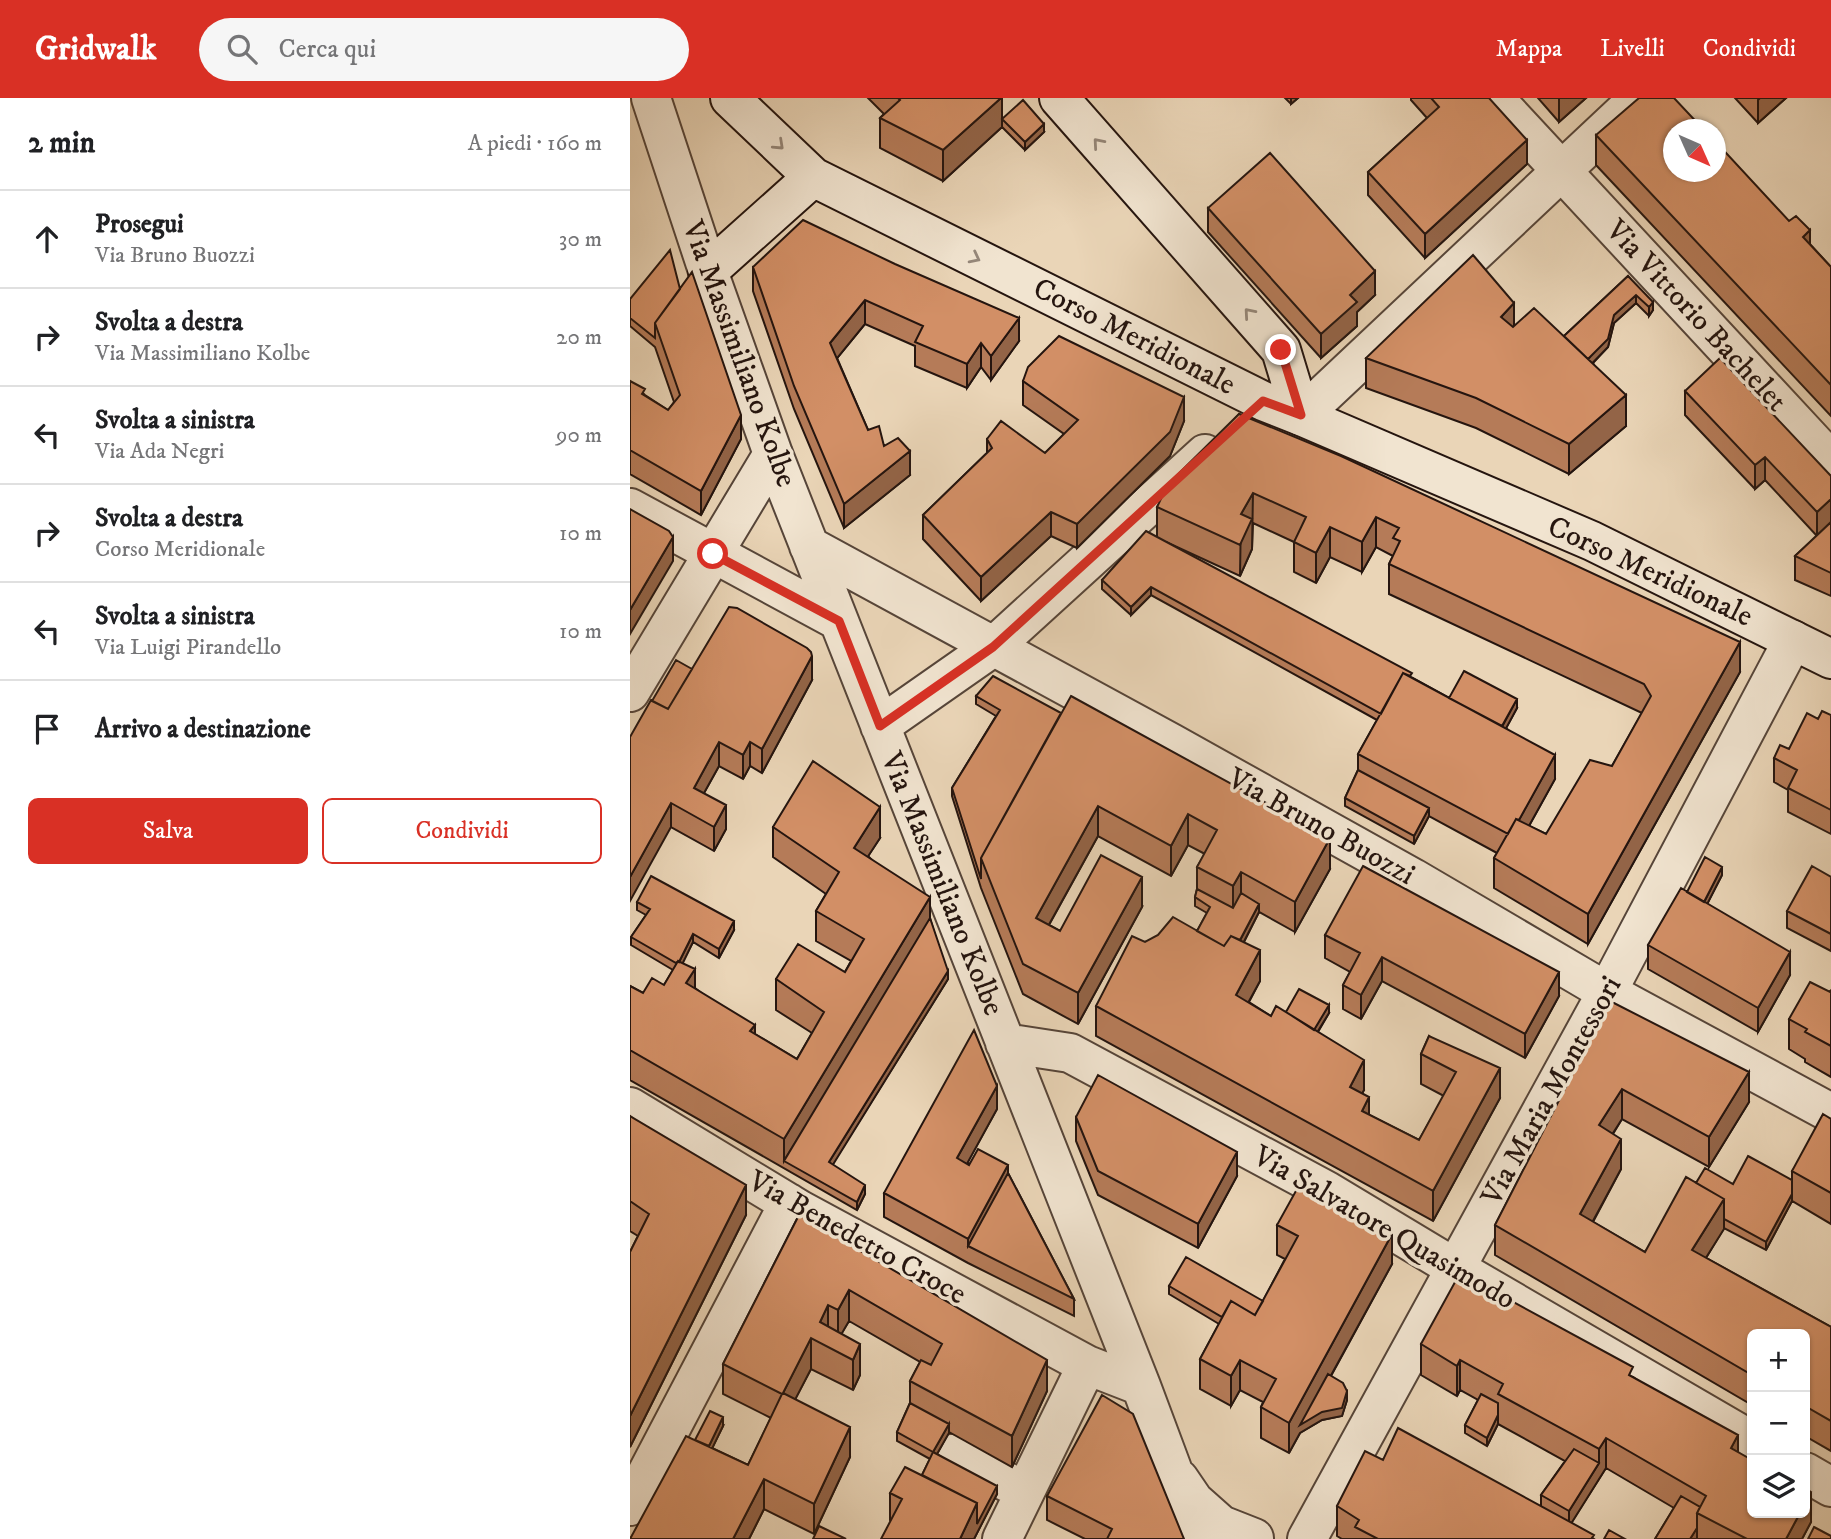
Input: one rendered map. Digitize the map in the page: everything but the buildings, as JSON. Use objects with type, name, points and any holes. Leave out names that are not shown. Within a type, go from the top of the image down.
[{"type":"street","name":"Via Massimiliano Kolbe","points":[[651,98],[708,271],[773,454],[1141,1386],[1172,1469],[1191,1539]]},
{"type":"street","name":"Corso Meridionale","points":[[730,98],[813,177],[1263,401],[1592,541],[1831,659]]},
{"type":"street","points":[[1059,98],[1281,350],[1301,415],[1639,98]]},
{"type":"street","name":"Via Vittorio Bachelet","points":[[1494,98],[1831,461]]},
{"type":"street","points":[[708,271],[813,177]]},
{"type":"street","points":[[880,726],[993,647],[1263,401]]},
{"type":"street","points":[[630,692],[773,454]]},
{"type":"street","points":[[630,508],[839,621]]},
{"type":"street","name":"Via Bruno Buozzi","points":[[809,546],[1171,743],[1389,865],[1607,992],[1831,1113]]},
{"type":"street","name":"Via Maria Montessori","points":[[1307,1539],[1607,992],[1793,640]]},
{"type":"street","name":"Via Salvatore Quasimodo","points":[[1005,1043],[1070,1053],[1327,1191],[1747,1438]]},
{"type":"street","name":"Via Benedetto Croce","points":[[630,1107],[789,1203],[1087,1365],[1141,1386]]},
{"type":"street","points":[[630,1506],[789,1203]]},
{"type":"street","points":[[1002,1539],[1087,1365]]},
{"type":"street","points":[[951,1454],[1025,1491]]},
{"type":"street","name":"Via Massimiliano Kolbe","points":[[1172,1469],[1194,1501],[1221,1525],[1255,1539]]},
{"type":"street","points":[[1810,1475],[1831,1487]]},
{"type":"street","name":"Via Massimiliano Kolbe","points":[[1241,1539],[1255,1539]]},
{"type":"route","points":[[713,554],[839,621],[880,726],[993,647],[1263,401],[1301,415],[1281,350]]}]
